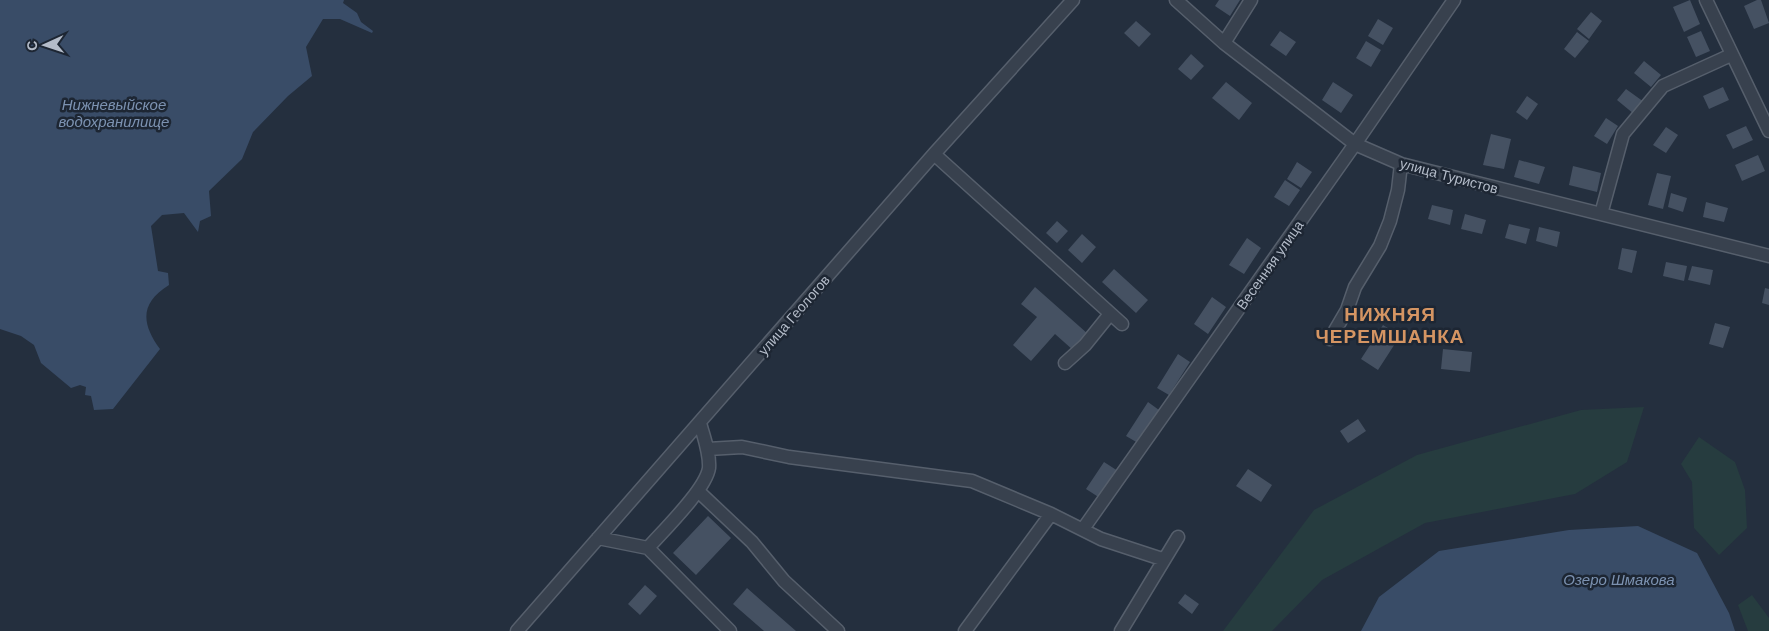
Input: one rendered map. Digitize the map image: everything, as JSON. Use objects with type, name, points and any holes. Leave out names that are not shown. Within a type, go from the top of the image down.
[{"type":"street","name":"улица Геологов","points":[[517,631],[934,154],[1073,0]]},
{"type":"street","name":"улица Туристов","points":[[1176,0],[1224,43],[1355,144],[1401,164],[1769,256]]},
{"type":"street","points":[[1224,43],[1251,0]]},
{"type":"street","name":"Весенняя улица","points":[[1083,529],[1355,144],[1454,0]]},
{"type":"street","points":[[1706,0],[1769,132]]},
{"type":"street","points":[[1600,214],[1623,134],[1663,86],[1731,55]]},
{"type":"street","points":[[934,154],[1122,324]]},
{"type":"street","points":[[1330,339],[1347,310],[1354,287],[1380,246],[1387,229],[1398,190],[1401,164]]},
{"type":"street","points":[[1065,363],[1085,344],[1110,314]]},
{"type":"street","points":[[648,548],[698,491],[709,470],[708,449],[700,423]]},
{"type":"street","points":[[708,449],[742,446],[789,457],[972,481],[1051,514],[1100,538],[1162,559]]},
{"type":"street","points":[[698,491],[752,542],[784,580],[838,631]]},
{"type":"street","points":[[964,631],[1051,514]]},
{"type":"street","points":[[1121,631],[1162,559],[1178,537]]},
{"type":"street","points":[[598,538],[648,548],[730,631]]},
{"type":"green space","points":[[1644,407],[1627,462],[1575,494],[1425,523],[1322,580],[1272,631],[1223,631],[1314,510],[1417,455],[1581,410]]},
{"type":"green space","points":[[1699,437],[1735,462],[1745,490],[1747,528],[1719,555],[1694,528],[1692,482],[1681,464]]},
{"type":"green space","points":[[1752,595],[1769,618],[1769,631],[1748,631],[1738,605]]},
{"type":"water","name":"Нижневыйское водохранилище","points":[[0,0],[344,0],[343,3],[357,13],[361,22],[373,31],[372,33],[340,19],[323,19],[306,47],[312,76],[288,96],[253,132],[242,159],[209,191],[211,216],[200,221],[198,232],[184,213],[162,215],[151,226],[158,271],[168,273],[169,285],[153,299],[148,306],[146,314],[149,331],[160,349],[113,409],[94,410],[91,396],[85,395],[86,387],[80,385],[71,388],[41,363],[34,345],[21,336],[0,329]]},
{"type":"water","name":"Озеро Шмакова","points":[[1638,526],[1697,553],[1729,613],[1735,631],[1361,631],[1379,597],[1439,551],[1569,530]]},
{"type":"building","points":[[1219,0],[1240,0],[1230,16],[1215,6]]},
{"type":"building","points":[[1690,0],[1700,24],[1684,32],[1673,7]]},
{"type":"building","points":[[1761,0],[1769,23],[1754,29],[1744,6]]},
{"type":"building","points":[[1591,12],[1602,21],[1589,39],[1577,29]]},
{"type":"building","points":[[1378,19],[1393,28],[1383,45],[1368,36]]},
{"type":"building","points":[[1136,21],[1151,34],[1139,47],[1124,33]]},
{"type":"building","points":[[1280,31],[1296,42],[1286,56],[1270,45]]},
{"type":"building","points":[[1701,31],[1710,51],[1696,57],[1687,37]]},
{"type":"building","points":[[1577,32],[1589,41],[1575,58],[1564,49]]},
{"type":"building","points":[[1366,41],[1381,50],[1371,67],[1356,58]]},
{"type":"building","points":[[1191,54],[1204,66],[1191,80],[1178,69]]},
{"type":"building","points":[[1644,61],[1661,75],[1651,87],[1634,73]]},
{"type":"building","points":[[1226,82],[1252,103],[1239,120],[1212,98]]},
{"type":"building","points":[[1333,82],[1353,95],[1341,113],[1322,100]]},
{"type":"building","points":[[1723,87],[1729,100],[1709,109],[1703,96]]},
{"type":"building","points":[[1626,89],[1644,102],[1634,114],[1617,100]]},
{"type":"building","points":[[1527,96],[1538,104],[1527,120],[1516,112]]},
{"type":"building","points":[[1606,118],[1618,126],[1607,144],[1594,136]]},
{"type":"building","points":[[1746,126],[1753,140],[1733,149],[1726,135]]},
{"type":"building","points":[[1666,127],[1678,135],[1666,153],[1653,145]]},
{"type":"building","points":[[1491,134],[1511,139],[1504,169],[1483,165]]},
{"type":"building","points":[[1758,155],[1765,171],[1742,181],[1735,165]]},
{"type":"building","points":[[1519,160],[1545,167],[1539,184],[1514,177]]},
{"type":"building","points":[[1297,162],[1312,172],[1301,188],[1287,179]]},
{"type":"building","points":[[1573,166],[1601,173],[1597,192],[1569,185]]},
{"type":"building","points":[[1657,173],[1671,176],[1663,209],[1648,205]]},
{"type":"building","points":[[1285,180],[1300,190],[1289,206],[1274,197]]},
{"type":"building","points":[[1671,193],[1687,198],[1683,212],[1668,207]]},
{"type":"building","points":[[1706,202],[1728,208],[1724,222],[1703,217]]},
{"type":"building","points":[[1432,205],[1453,210],[1450,225],[1428,219]]},
{"type":"building","points":[[1465,214],[1486,220],[1482,234],[1461,229]]},
{"type":"building","points":[[1057,221],[1068,231],[1057,243],[1046,233]]},
{"type":"building","points":[[1509,224],[1530,229],[1526,244],[1505,238]]},
{"type":"building","points":[[1539,227],[1560,232],[1557,247],[1536,241]]},
{"type":"building","points":[[1082,234],[1096,247],[1082,263],[1068,250]]},
{"type":"building","points":[[1247,238],[1261,248],[1244,274],[1229,265]]},
{"type":"building","points":[[1622,248],[1637,251],[1632,273],[1618,269]]},
{"type":"building","points":[[1666,262],[1687,266],[1684,281],[1663,276]]},
{"type":"building","points":[[1692,266],[1713,270],[1710,285],[1688,280]]},
{"type":"building","points":[[1114,269],[1148,300],[1136,313],[1102,282]]},
{"type":"building","points":[[1035,287],[1088,334],[1073,350],[1055,334],[1031,361],[1013,345],[1037,317],[1021,304]]},
{"type":"building","points":[[1765,288],[1769,289],[1769,305],[1762,303]]},
{"type":"building","points":[[1212,297],[1226,307],[1208,334],[1194,324]]},
{"type":"building","points":[[1715,323],[1730,327],[1723,348],[1709,344]]},
{"type":"building","points":[[1383,325],[1400,336],[1378,370],[1361,359]]},
{"type":"building","points":[[1443,349],[1472,352],[1470,372],[1441,369]]},
{"type":"building","points":[[1178,354],[1190,362],[1169,395],[1157,388]]},
{"type":"building","points":[[1148,402],[1159,410],[1138,443],[1126,436]]},
{"type":"building","points":[[1358,419],[1366,431],[1348,443],[1340,431]]},
{"type":"building","points":[[1104,462],[1118,471],[1100,498],[1086,489]]},
{"type":"building","points":[[1248,469],[1272,485],[1261,502],[1236,486]]},
{"type":"building","points":[[708,516],[731,538],[696,575],[673,553]]},
{"type":"building","points":[[645,585],[657,596],[640,615],[628,604]]},
{"type":"building","points":[[747,588],[796,631],[764,631],[733,604]]},
{"type":"building","points":[[1185,594],[1199,604],[1192,614],[1178,603]]},
{"type":"district","name":"НИЖНЯЯ ЧЕРЕМШАНКА","points":[[1390,325]]}]
